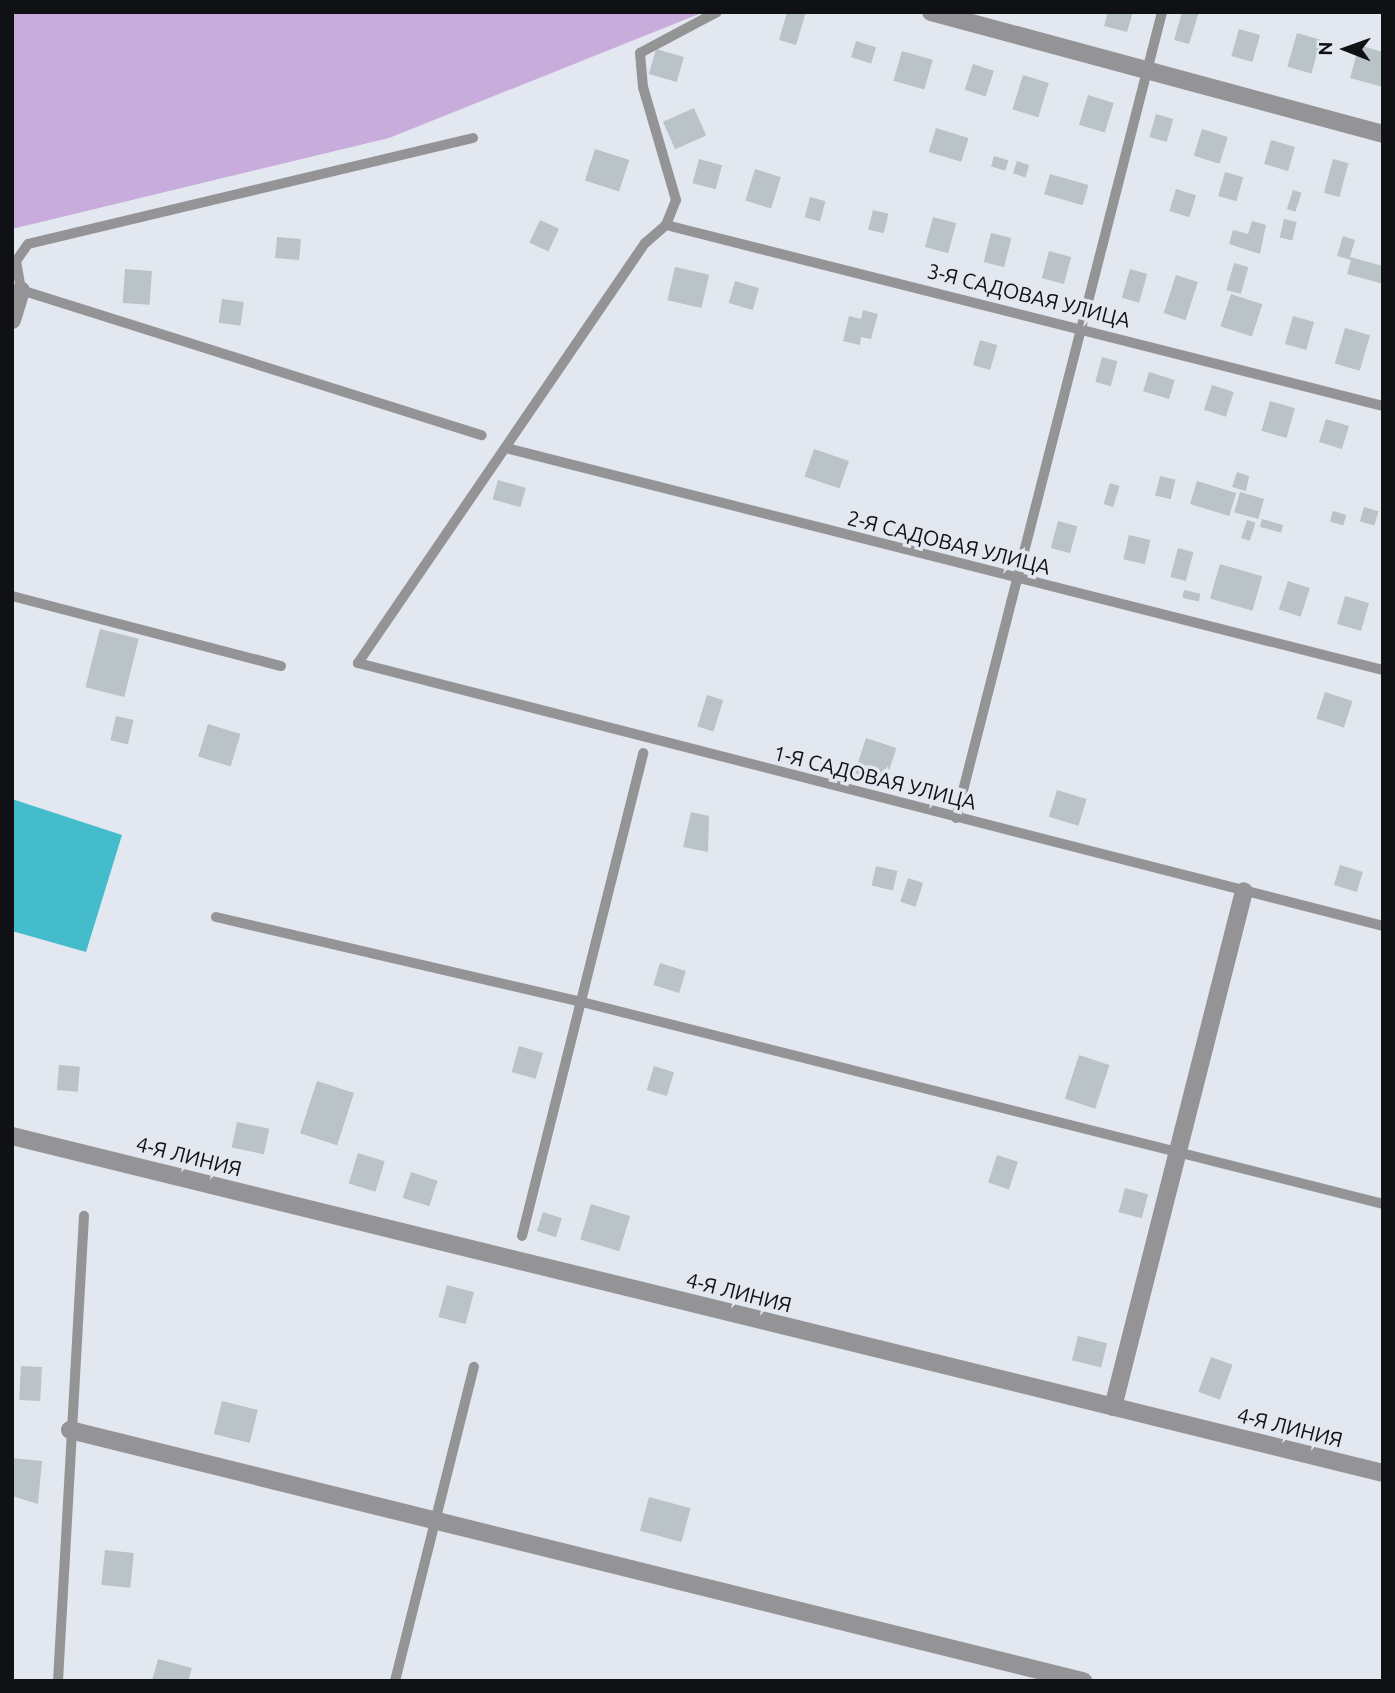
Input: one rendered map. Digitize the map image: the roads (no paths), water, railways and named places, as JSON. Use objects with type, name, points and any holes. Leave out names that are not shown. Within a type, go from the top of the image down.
[{"type":"street","points":[[931,12],[1148,75],[1383,134]]},
{"type":"street","points":[[12,320],[21,290]]},
{"type":"street","points":[[1113,1407],[1244,891]]},
{"type":"street","name":"4-Я ЛИНИЯ","points":[[12,1136],[1383,1473]]},
{"type":"street","points":[[69,1430],[1083,1681]]},
{"type":"lane","points":[[506,448],[645,243],[666,225],[676,200],[643,87],[640,53],[718,12]]},
{"type":"lane","points":[[956,818],[1162,12]]},
{"type":"lane","points":[[473,138],[27,244],[14,261],[21,290],[482,435]]},
{"type":"lane","name":"3-Я САДОВАЯ УЛИЦА","points":[[666,225],[1083,328],[1383,406]]},
{"type":"lane","name":"2-Я САДОВАЯ УЛИЦА","points":[[506,448],[1018,580],[1383,670]]},
{"type":"lane","name":"1-Я САДОВАЯ УЛИЦА","points":[[506,448],[358,663],[1383,926]]},
{"type":"lane","points":[[12,596],[281,666]]},
{"type":"lane","points":[[522,1236],[643,753]]},
{"type":"lane","points":[[216,916],[582,1002],[1383,1204]]},
{"type":"lane","points":[[58,1681],[69,1430],[84,1216]]},
{"type":"lane","points":[[395,1681],[474,1367]]},
{"type":"water","points":[[12,799],[122,835],[86,952],[12,931]]}]
